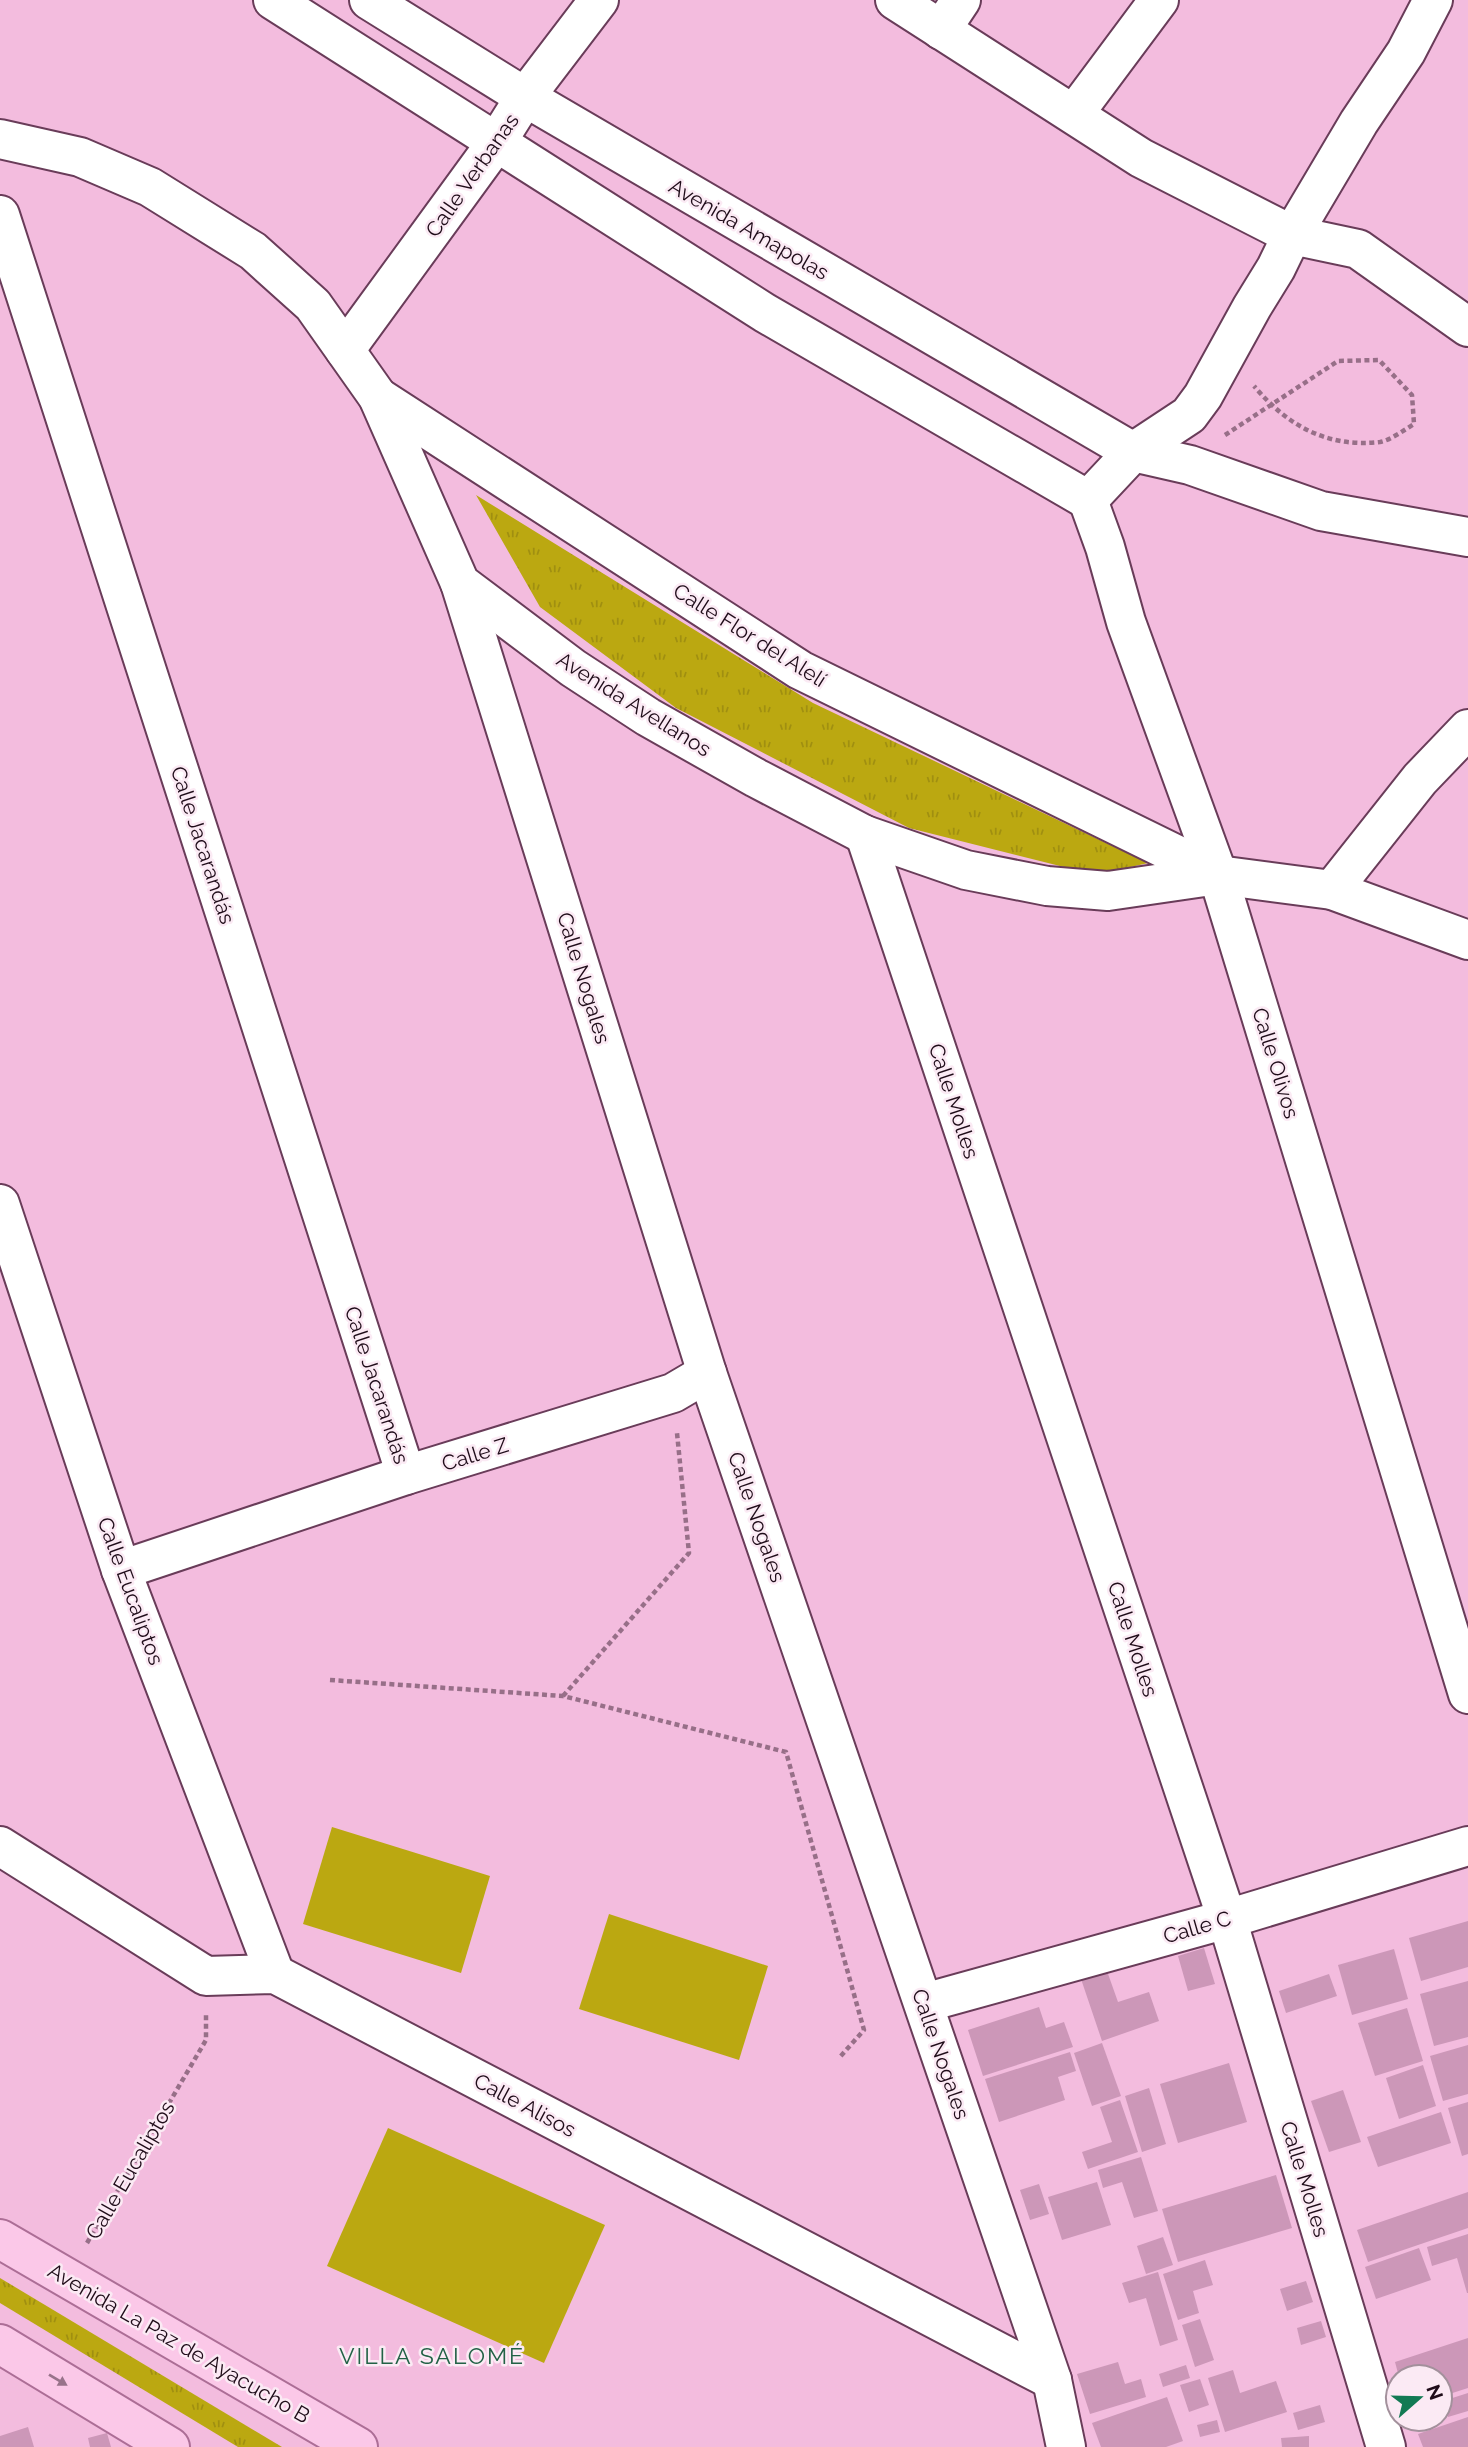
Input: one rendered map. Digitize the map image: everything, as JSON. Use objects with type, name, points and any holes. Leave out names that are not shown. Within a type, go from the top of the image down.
[{"type":"main road","name":"Avenida La Paz de Ayacucho B","points":[[0,2239],[358,2447]]},
{"type":"main road","points":[[0,2344],[170,2447]]},
{"type":"street","points":[[273,0],[765,313],[1088,500],[1133,452],[1189,415],[1203,397],[1292,235],[1359,122],[1406,52],[1433,0]]},
{"type":"street","name":"Avenida Amapolas","points":[[369,0],[525,97],[1133,452],[1190,465],[1321,511],[1468,537]]},
{"type":"street","name":"Calle Verbanas","points":[[345,350],[496,144],[525,97],[599,0]]},
{"type":"street","points":[[895,0],[951,15],[1073,114],[1141,158],[1292,235],[1358,249],[1468,327]]},
{"type":"street","points":[[1073,114],[1159,0]]},
{"type":"street","name":"Avenida Avellanos","points":[[0,139],[80,157],[149,187],[253,251],[313,305],[378,397],[460,583],[573,668],[648,717],[756,778],[865,835],[966,870],[1047,886],[1108,891],[1218,875],[1332,890],[1468,940]]},
{"type":"street","name":"Calle Jacarandás","points":[[0,215],[406,1475]]},
{"type":"street","name":"Calle Flor del Alelí","points":[[378,397],[800,670],[1218,875]]},
{"type":"street","name":"Calle Olivos","points":[[1088,500],[1105,547],[1126,622],[1218,875],[1468,1694]]},
{"type":"street","name":"Calle Nogales","points":[[460,583],[707,1373],[1052,2380],[1066,2447]]},
{"type":"street","points":[[1332,890],[1420,779],[1468,729]]},
{"type":"street","name":"Calle Molles","points":[[865,835],[1227,1919],[1385,2447]]},
{"type":"street","name":"Calle Eucaliptos","points":[[0,1204],[121,1570],[275,1974]]},
{"type":"street","name":"Calle Z","points":[[121,1570],[406,1475],[673,1393],[707,1373]]},
{"type":"street","points":[[0,1846],[206,1976]]},
{"type":"street","name":"Calle C","points":[[924,2003],[1227,1919],[1468,1846]]},
{"type":"street","name":"Calle Alisos","points":[[206,1976],[275,1974],[1052,2380]]},
{"type":"path","points":[[1190,465],[1228,432],[1271,405],[1338,361],[1379,360],[1412,395],[1414,424],[1382,442],[1332,440],[1288,421],[1271,405],[1228,355]]},
{"type":"path","points":[[563,1696],[689,1553],[673,1393]]},
{"type":"path","points":[[330,1680],[563,1696],[786,1752],[864,2030],[839,2058]]},
{"type":"path","name":"Calle Eucaliptos","points":[[85,2246],[206,2040],[206,1976]]},
{"type":"green space","points":[[476,495],[813,703],[1148,863],[1096,875],[909,828],[676,708],[540,607]]},
{"type":"green space","points":[[332,1827],[490,1876],[461,1973],[303,1924]]},
{"type":"green space","points":[[609,1914],[768,1966],[739,2060],[579,2009]]},
{"type":"green space","points":[[388,2128],[605,2225],[544,2363],[327,2266]]},
{"type":"green space","points":[[0,2278],[282,2447],[238,2447],[0,2303]]},
{"type":"building","points":[[1468,1921],[1468,1967],[1421,1981],[1409,1938]]},
{"type":"building","points":[[1204,1948],[1215,1984],[1188,1991],[1178,1956]]},
{"type":"building","points":[[1394,1949],[1408,1999],[1352,2015],[1338,1965]]},
{"type":"building","points":[[1107,1971],[1118,2002],[1149,1992],[1159,2021],[1102,2041],[1081,1979]]},
{"type":"building","points":[[1329,1974],[1337,1996],[1286,2013],[1279,1991]]},
{"type":"building","points":[[1468,1981],[1468,2037],[1434,2046],[1420,1994]]},
{"type":"building","points":[[1039,2007],[1046,2028],[1064,2022],[1073,2047],[983,2076],[968,2030]]},
{"type":"building","points":[[1407,2008],[1423,2061],[1375,2076],[1358,2023]]},
{"type":"building","points":[[1102,2043],[1121,2096],[1092,2106],[1074,2053]]},
{"type":"building","points":[[1468,2045],[1468,2094],[1443,2101],[1430,2056]]},
{"type":"building","points":[[1070,2052],[1076,2071],[1058,2077],[1065,2100],[999,2122],[985,2079]]},
{"type":"building","points":[[1229,2063],[1247,2122],[1178,2143],[1160,2084]]},
{"type":"building","points":[[1423,2065],[1436,2106],[1399,2119],[1386,2078]]},
{"type":"building","points":[[1149,2088],[1166,2144],[1142,2152],[1125,2096]]},
{"type":"building","points":[[1343,2090],[1361,2142],[1329,2152],[1311,2101]]},
{"type":"building","points":[[1120,2100],[1138,2152],[1088,2169],[1082,2152],[1112,2142],[1100,2107]]},
{"type":"building","points":[[1468,2102],[1468,2154],[1462,2156],[1448,2108]]},
{"type":"building","points":[[1441,2112],[1451,2143],[1378,2167],[1367,2137]]},
{"type":"building","points":[[1141,2157],[1158,2211],[1134,2218],[1122,2182],[1103,2188],[1098,2170]]},
{"type":"building","points":[[1276,2175],[1292,2228],[1178,2262],[1162,2209]]},
{"type":"building","points":[[1097,2182],[1111,2225],[1062,2240],[1048,2197]]},
{"type":"building","points":[[1039,2184],[1049,2214],[1030,2220],[1020,2190]]},
{"type":"building","points":[[1468,2192],[1468,2228],[1368,2262],[1357,2230]]},
{"type":"building","points":[[1468,2234],[1467,2293],[1457,2258],[1432,2266],[1427,2247]]},
{"type":"building","points":[[1163,2237],[1173,2265],[1146,2274],[1137,2246]]},
{"type":"building","points":[[1419,2248],[1431,2280],[1376,2299],[1365,2267]]},
{"type":"building","points":[[1205,2260],[1213,2285],[1193,2291],[1199,2313],[1178,2320],[1163,2274]]},
{"type":"building","points":[[1158,2272],[1178,2340],[1160,2346],[1146,2298],[1129,2303],[1122,2283]]},
{"type":"building","points":[[1306,2281],[1313,2302],[1287,2311],[1280,2289]]},
{"type":"building","points":[[1200,2319],[1214,2360],[1195,2367],[1182,2325]]},
{"type":"building","points":[[1321,2321],[1326,2337],[1301,2345],[1297,2328]]},
{"type":"building","points":[[1468,2338],[1468,2388],[1454,2392],[1454,2363],[1395,2362]]},
{"type":"building","points":[[1118,2362],[1125,2384],[1141,2379],[1146,2397],[1090,2414],[1077,2374]]},
{"type":"building","points":[[1186,2365],[1190,2378],[1163,2387],[1159,2374]]},
{"type":"building","points":[[1233,2370],[1240,2393],[1276,2381],[1287,2412],[1225,2432],[1208,2378]]},
{"type":"building","points":[[1200,2379],[1209,2405],[1189,2412],[1180,2385]]},
{"type":"building","points":[[1468,2393],[1468,2411],[1454,2415],[1454,2397]]},
{"type":"building","points":[[1167,2397],[1183,2441],[1166,2447],[1101,2447],[1092,2423]]},
{"type":"building","points":[[1320,2405],[1325,2422],[1298,2430],[1293,2413]]},
{"type":"building","points":[[1468,2417],[1468,2447],[1423,2447],[1418,2434],[1454,2433],[1454,2422]]},
{"type":"building","points":[[1217,2420],[1220,2432],[1200,2437],[1197,2425]]},
{"type":"building","points":[[28,2427],[34,2447],[0,2447],[0,2436]]},
{"type":"building","points":[[107,2433],[111,2447],[90,2447],[88,2438]]},
{"type":"building","points":[[1309,2436],[1309,2447],[1282,2447],[1281,2438]]},
{"type":"district","name":"VILLA SALOMÉ","points":[[432,2355]]}]
